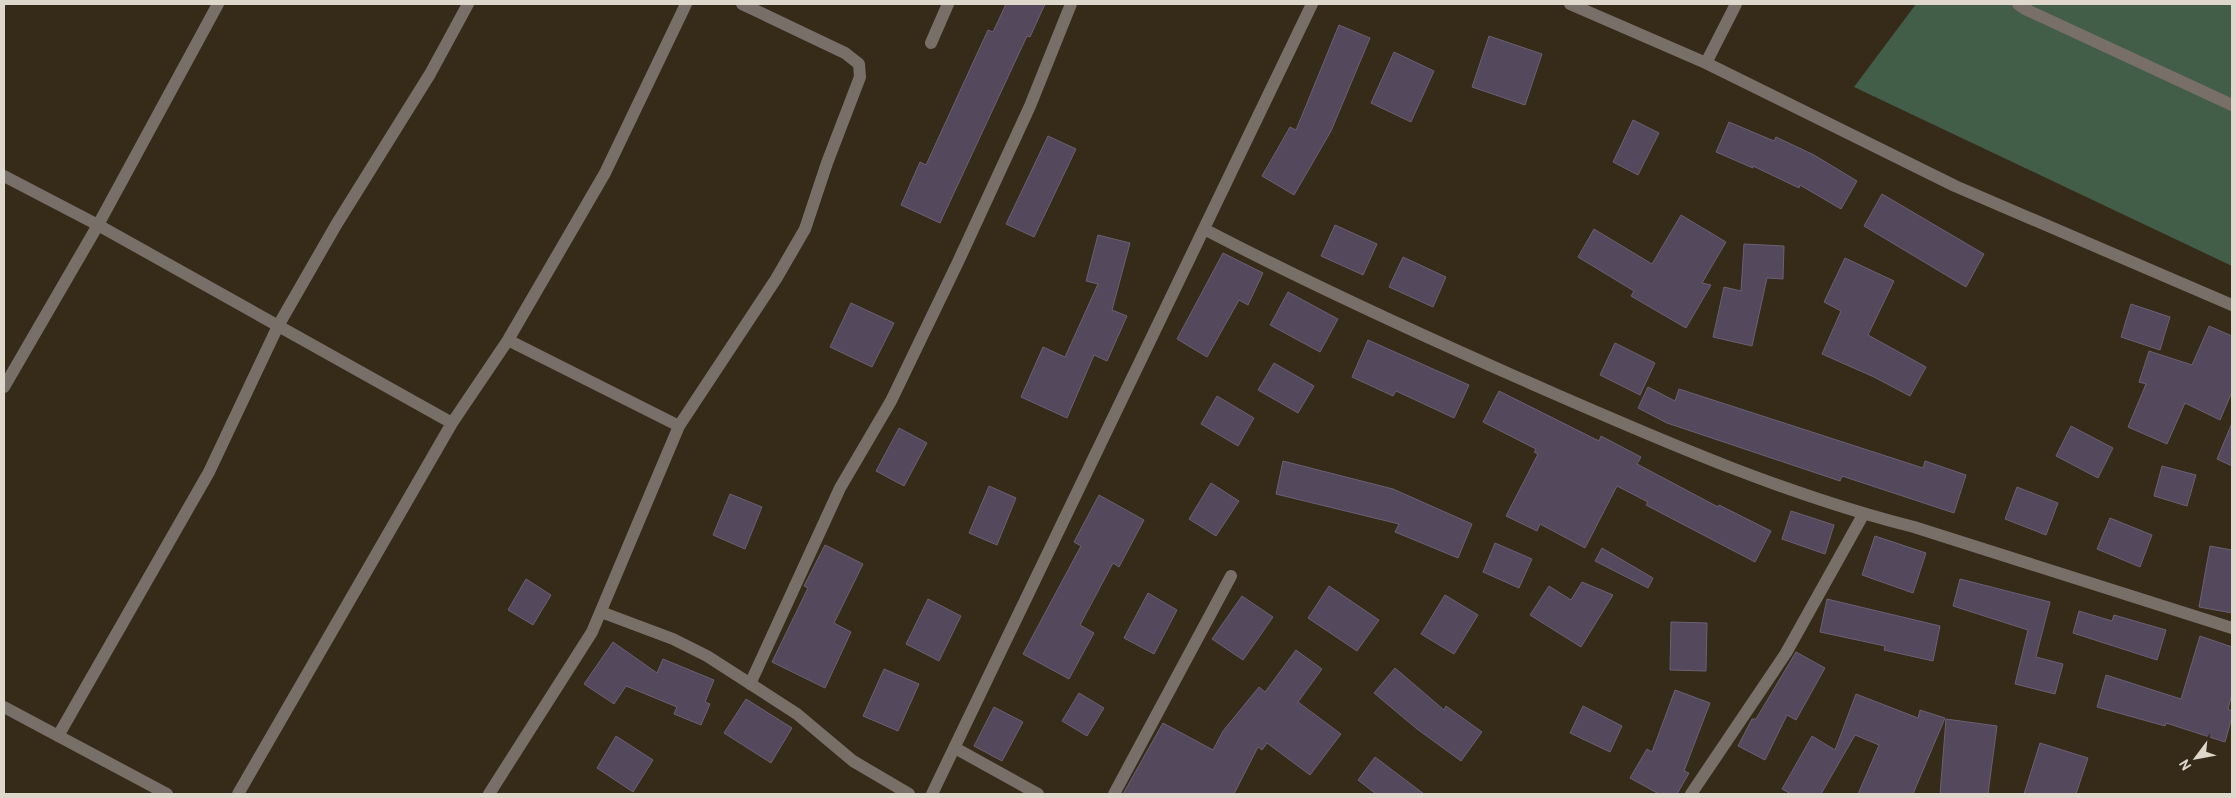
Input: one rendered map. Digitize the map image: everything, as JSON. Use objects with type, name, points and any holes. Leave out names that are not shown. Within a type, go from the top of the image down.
[{"type":"street","points":[[4,387],[98,225],[217,4]]},
{"type":"street","points":[[58,736],[209,472],[278,326],[336,225],[430,74],[468,4]]},
{"type":"street","points":[[238,794],[452,423],[508,340],[605,173],[686,4]]},
{"type":"street","points":[[489,794],[578,655],[601,612],[679,426],[776,279],[805,229],[827,163],[860,77],[859,64],[845,53],[742,4]]},
{"type":"street","points":[[931,43],[948,4]]},
{"type":"street","points":[[750,684],[840,488],[890,401],[958,262],[1030,106],[1071,4]]},
{"type":"street","points":[[932,794],[1312,4]]},
{"type":"street","points":[[1570,4],[1706,63],[1955,186],[2232,305]]},
{"type":"street","points":[[1706,63],[1736,4]]},
{"type":"street","points":[[2018,4],[2025,9],[2232,106]]},
{"type":"street","points":[[4,176],[98,225],[452,423]]},
{"type":"street","points":[[1204,229],[1303,280],[1432,340],[1612,419],[1774,484],[1863,514],[1914,527],[2232,628]]},
{"type":"street","points":[[508,340],[679,426]]},
{"type":"street","points":[[1691,794],[1786,653],[1863,514]]},
{"type":"street","points":[[1114,794],[1231,576]]},
{"type":"street","points":[[601,612],[673,639],[707,656],[797,714],[853,761],[909,794]]},
{"type":"street","points":[[4,707],[167,794]]},
{"type":"street","points":[[955,748],[1038,794]]},
{"type":"green space","points":[[1916,4],[2232,4],[2232,266],[1854,87]]},
{"type":"building","points":[[1006,4],[1045,4],[1030,37],[1027,36],[940,223],[901,205],[920,162],[926,165],[988,30],[993,32]]},
{"type":"building","points":[[1339,25],[1370,38],[1331,131],[1294,195],[1262,176],[1290,127],[1296,130]]},
{"type":"building","points":[[1489,36],[1542,54],[1525,105],[1472,87]]},
{"type":"building","points":[[1394,52],[1434,71],[1411,122],[1371,103]]},
{"type":"building","points":[[1633,120],[1659,133],[1638,175],[1613,162]]},
{"type":"building","points":[[1729,122],[1774,141],[1776,137],[1814,155],[1857,181],[1841,209],[1800,185],[1799,188],[1753,166],[1753,168],[1716,152]]},
{"type":"building","points":[[1048,136],[1076,149],[1034,237],[1006,224]]},
{"type":"building","points":[[1882,194],[1984,254],[1966,287],[1864,226]]},
{"type":"building","points":[[1681,215],[1726,242],[1702,283],[1711,285],[1686,328],[1631,296],[1634,291],[1578,257],[1594,229],[1652,264]]},
{"type":"building","points":[[1335,225],[1377,244],[1363,275],[1321,256]]},
{"type":"building","points":[[1098,235],[1130,243],[1112,310],[1127,316],[1107,361],[1094,355],[1067,418],[1021,397],[1043,347],[1065,357],[1098,284],[1086,281]]},
{"type":"building","points":[[1744,244],[1784,246],[1783,279],[1767,278],[1752,346],[1713,337],[1724,287],[1741,291]]},
{"type":"building","points":[[1223,253],[1263,273],[1248,305],[1239,300],[1207,357],[1177,339]]},
{"type":"building","points":[[1403,257],[1446,277],[1433,307],[1389,287]]},
{"type":"building","points":[[1845,258],[1894,281],[1868,335],[1926,367],[1910,396],[1874,377],[1822,354],[1841,311],[1824,302]]},
{"type":"building","points":[[1288,292],[1338,319],[1320,352],[1270,325]]},
{"type":"building","points":[[851,303],[894,323],[872,367],[830,347]]},
{"type":"building","points":[[2131,304],[2170,317],[2160,350],[2121,337]]},
{"type":"building","points":[[2209,326],[2232,336],[2232,392],[2220,420],[2185,403],[2167,444],[2128,427],[2146,384],[2139,382],[2149,351],[2192,365]]},
{"type":"building","points":[[1368,340],[1469,385],[1454,418],[1396,391],[1393,396],[1352,377]]},
{"type":"building","points":[[1615,343],[1655,363],[1640,395],[1600,375]]},
{"type":"building","points":[[1274,363],[1314,386],[1298,413],[1258,390]]},
{"type":"building","points":[[1648,387],[1675,401],[1679,389],[1923,468],[1925,461],[1966,475],[1954,513],[1842,476],[1840,481],[1667,423],[1638,408]]},
{"type":"building","points":[[1499,391],[1599,441],[1601,436],[1641,457],[1637,464],[1718,507],[1719,505],[1771,531],[1755,562],[1646,505],[1648,502],[1617,486],[1585,548],[1540,524],[1537,531],[1506,516],[1538,454],[1534,452],[1536,449],[1483,422]]},
{"type":"building","points":[[1217,396],[1254,418],[1238,446],[1201,424]]},
{"type":"building","points":[[2232,423],[2232,466],[2217,459]]},
{"type":"building","points":[[2071,426],[2113,448],[2098,478],[2056,456]]},
{"type":"building","points":[[899,428],[927,443],[904,486],[876,471]]},
{"type":"building","points":[[1283,461],[1393,489],[1472,524],[1458,558],[1395,532],[1399,524],[1276,494]]},
{"type":"building","points":[[2162,466],[2196,475],[2187,506],[2154,496]]},
{"type":"building","points":[[1211,483],[1239,501],[1216,536],[1189,519]]},
{"type":"building","points":[[989,486],[1016,498],[997,545],[969,533]]},
{"type":"building","points":[[2017,487],[2058,503],[2046,535],[2005,519]]},
{"type":"building","points":[[730,494],[762,507],[745,549],[713,535]]},
{"type":"building","points":[[1099,495],[1144,520],[1119,567],[1113,563],[1080,625],[1094,633],[1069,679],[1023,654],[1081,546],[1074,542]]},
{"type":"building","points":[[1791,511],[1834,525],[1825,554],[1782,539]]},
{"type":"building","points":[[2110,518],[2152,535],[2140,567],[2097,549]]},
{"type":"building","points":[[1875,536],[1926,553],[1913,593],[1862,575]]},
{"type":"building","points":[[1495,543],[1532,559],[1519,588],[1483,572]]},
{"type":"building","points":[[825,545],[863,564],[834,623],[851,632],[825,688],[772,662],[808,588],[804,586]]},
{"type":"building","points":[[2210,546],[2232,550],[2232,613],[2199,607]]},
{"type":"building","points":[[1602,548],[1653,578],[1648,588],[1595,561]]},
{"type":"building","points":[[526,579],[551,595],[533,625],[508,610]]},
{"type":"building","points":[[1960,579],[2050,602],[2036,657],[2063,664],[2055,694],[2015,684],[2028,630],[1953,606]]},
{"type":"building","points":[[1582,582],[1613,595],[1581,647],[1530,615],[1549,586],[1571,600]]},
{"type":"building","points":[[1329,586],[1379,620],[1357,651],[1308,618]]},
{"type":"building","points":[[1148,593],[1177,610],[1154,654],[1124,638]]},
{"type":"building","points":[[1445,595],[1478,615],[1454,654],[1421,634]]},
{"type":"building","points":[[1242,596],[1273,617],[1243,660],[1212,639]]},
{"type":"building","points":[[928,599],[961,616],[939,661],[906,644]]},
{"type":"building","points":[[1827,599],[1940,626],[1933,661],[1884,650],[1885,646],[1820,632]]},
{"type":"building","points":[[2079,611],[2112,621],[2114,615],[2166,630],[2157,660],[2073,633]]},
{"type":"building","points":[[1671,622],[1707,623],[1706,671],[1670,670]]},
{"type":"building","points":[[2200,636],[2232,647],[2232,694],[2228,709],[2232,711],[2232,717],[2225,742],[2166,723],[2165,726],[2097,707],[2106,675],[2181,699]]},
{"type":"building","points":[[613,642],[657,673],[663,659],[714,680],[705,702],[710,704],[701,725],[674,714],[677,707],[626,686],[614,704],[584,684]]},
{"type":"building","points":[[1296,650],[1322,669],[1298,702],[1341,734],[1310,775],[1267,743],[1262,750],[1258,747],[1234,794],[1123,794],[1163,723],[1213,750],[1223,731],[1259,687],[1265,692]]},
{"type":"building","points":[[1796,652],[1825,668],[1796,720],[1787,715],[1765,760],[1738,746],[1752,719],[1756,719]]},
{"type":"building","points":[[1395,668],[1444,710],[1446,706],[1482,732],[1461,761],[1417,729],[1374,693]]},
{"type":"building","points":[[884,669],[919,684],[898,731],[863,716]]},
{"type":"building","points":[[1675,690],[1710,703],[1684,771],[1689,773],[1677,794],[1659,794],[1630,778],[1647,749],[1652,752]]},
{"type":"building","points":[[1079,693],[1104,708],[1087,736],[1062,721]]},
{"type":"building","points":[[1856,694],[1918,718],[1920,710],[1945,718],[1913,794],[1858,794],[1879,745],[1855,735],[1821,794],[1791,794],[1782,789],[1812,736],[1835,750]]},
{"type":"building","points":[[746,699],[792,728],[771,763],[724,733]]},
{"type":"building","points":[[1583,706],[1622,726],[1610,752],[1570,733]]},
{"type":"building","points":[[994,707],[1023,722],[1002,761],[974,746]]},
{"type":"building","points":[[1946,719],[1997,726],[1988,794],[1940,794]]},
{"type":"building","points":[[616,736],[653,760],[633,792],[597,768]]},
{"type":"building","points":[[2040,743],[2088,758],[2076,794],[2024,794]]},
{"type":"building","points":[[1375,757],[1424,794],[1376,794],[1358,780]]}]
